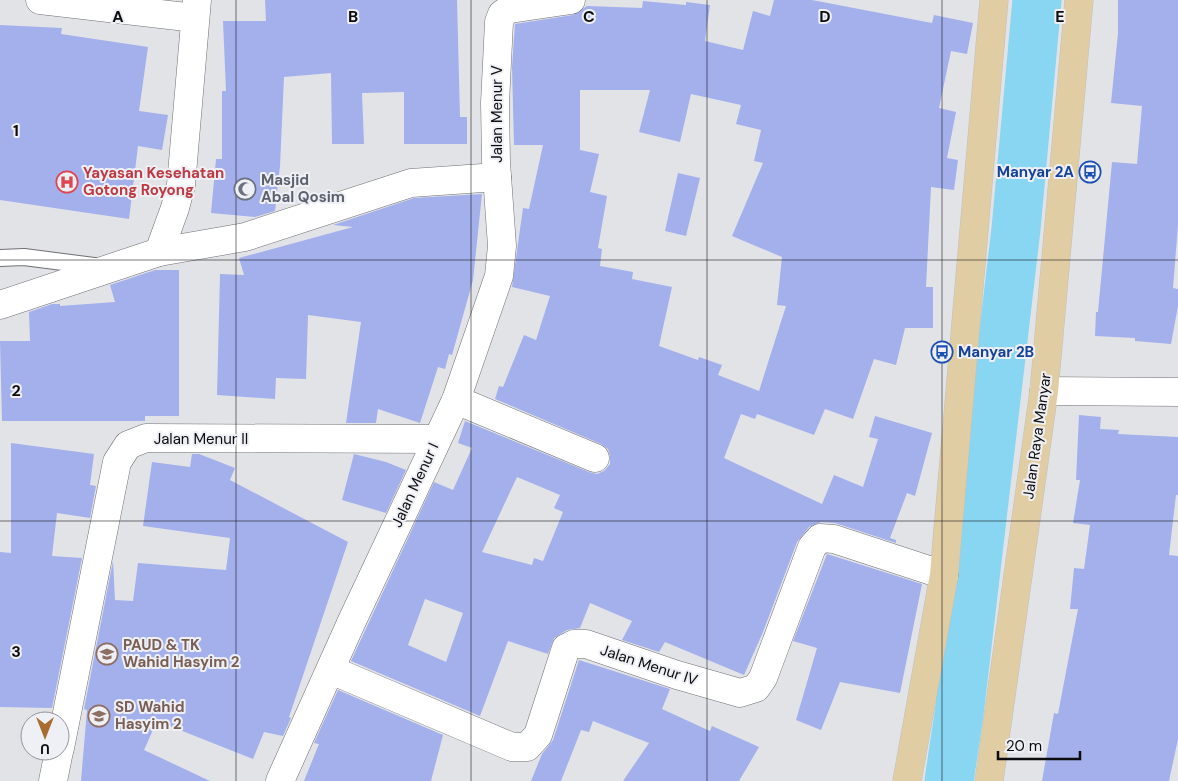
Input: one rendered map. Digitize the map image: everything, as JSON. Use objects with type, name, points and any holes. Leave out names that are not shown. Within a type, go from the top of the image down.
[{"type":"main road","points":[[907,781],[944,575],[994,0]]},
{"type":"main road","name":"Jalan Raya Manyar","points":[[989,781],[1044,391],[1080,0]]},
{"type":"street","points":[[40,0],[196,9],[181,185],[159,252]]},
{"type":"street","name":"Jalan Menur V","points":[[0,305],[159,252],[262,232],[411,183],[497,177],[495,103],[499,22],[502,14],[510,9],[571,0]]},
{"type":"street","name":"Jalan Menur I","points":[[280,781],[355,614],[456,400],[499,276],[502,246],[497,177]]},
{"type":"street","points":[[1044,391],[1178,392]]},
{"type":"street","points":[[456,400],[596,458]]},
{"type":"street","name":"Jalan Menur II","points":[[68,711],[118,462],[128,445],[146,438],[437,439]]},
{"type":"street","name":"Jalan Menur IV","points":[[331,670],[512,747],[527,747],[538,735],[566,648],[574,644],[586,644],[677,675],[740,693],[756,688],[763,678],[812,547],[820,538],[834,539],[944,575]]},
{"type":"street","name":"Jalan Menur II","points":[[53,781],[57,761]]},
{"type":"lane","points":[[0,258],[24,257],[109,268]]},
{"type":"building","points":[[265,0],[457,0],[460,117],[467,117],[467,144],[404,144],[404,92],[362,93],[364,144],[332,144],[331,73],[284,77],[280,166],[275,211],[255,217],[211,213],[216,159],[222,159],[222,91],[226,91],[223,21],[266,21]]},
{"type":"building","points":[[774,0],[812,0],[932,23],[934,15],[973,23],[967,54],[951,51],[939,108],[956,112],[947,158],[958,160],[954,190],[931,187],[926,287],[933,287],[933,328],[905,328],[896,365],[874,359],[853,419],[825,409],[814,435],[757,414],[755,419],[741,414],[724,458],[822,504],[834,475],[863,487],[878,439],[869,437],[875,416],[932,433],[915,496],[907,493],[890,538],[896,540],[896,543],[835,523],[821,522],[809,527],[797,542],[763,632],[744,675],[665,642],[659,652],[622,640],[632,621],[590,603],[580,628],[567,630],[554,638],[548,654],[508,641],[480,716],[351,661],[434,482],[453,490],[472,448],[458,443],[465,421],[589,472],[597,474],[604,471],[610,464],[608,449],[601,444],[495,399],[499,386],[503,387],[524,335],[536,340],[550,296],[512,287],[523,208],[529,209],[543,145],[514,145],[512,67],[515,24],[573,15],[587,6],[642,8],[643,1],[686,5],[686,2],[710,5],[705,41],[743,50],[753,11],[770,16]],"holes":[[[580,90],[650,90],[639,132],[680,142],[691,94],[741,105],[736,124],[761,130],[754,161],[763,163],[732,236],[782,257],[777,305],[786,306],[759,391],[718,375],[722,365],[699,357],[698,360],[659,346],[672,287],[632,279],[633,272],[600,266],[602,249],[598,248],[607,196],[590,192],[599,154],[580,150]],[[517,477],[560,495],[554,508],[563,512],[543,561],[534,558],[532,565],[482,552]],[[425,599],[463,613],[446,662],[408,645]]]},
{"type":"building","points":[[1118,0],[1178,0],[1178,225],[1173,288],[1178,289],[1178,306],[1171,344],[1135,341],[1135,338],[1095,336],[1112,162],[1137,164],[1142,106],[1111,103],[1118,33]]},
{"type":"building","points":[[0,25],[62,28],[61,34],[148,47],[139,111],[168,115],[162,150],[138,146],[129,219],[0,200]]},
{"type":"building","points":[[678,173],[700,178],[686,236],[665,231]]},
{"type":"building","points":[[482,194],[473,280],[452,355],[449,354],[445,369],[438,367],[420,423],[378,409],[376,423],[346,423],[361,322],[308,315],[306,379],[276,378],[275,399],[217,395],[220,274],[244,275],[239,258],[353,227],[333,225],[414,198]]},
{"type":"building","points":[[155,270],[179,270],[179,416],[145,416],[145,421],[2,421],[0,341],[30,341],[29,312],[52,304],[60,304],[60,306],[115,302],[110,285]]},
{"type":"building","points":[[1079,415],[1101,417],[1100,429],[1119,430],[1118,434],[1178,437],[1178,495],[1176,495],[1169,555],[1178,556],[1178,739],[1169,781],[1042,781],[1054,713],[1058,714],[1078,609],[1070,609],[1074,568],[1084,569],[1090,525],[1073,523],[1080,480],[1076,480]]},
{"type":"building","points":[[11,443],[94,454],[90,485],[96,486],[90,518],[57,513],[52,556],[82,558],[52,708],[0,707],[0,552],[11,553]]},
{"type":"building","points":[[192,454],[199,454],[235,468],[230,480],[348,542],[289,717],[291,718],[283,736],[264,732],[253,759],[157,721],[144,750],[210,781],[81,781],[87,710],[84,709],[113,561],[115,600],[133,601],[138,563],[226,570],[230,538],[143,526],[152,462],[190,467]]},
{"type":"building","points":[[354,454],[386,462],[406,470],[386,513],[342,500]]},
{"type":"building","points":[[827,554],[922,584],[900,693],[840,682],[821,730],[796,720],[817,648],[793,641]]},
{"type":"building","points":[[579,660],[670,689],[662,709],[710,731],[712,726],[759,747],[739,781],[623,781],[649,743],[593,721],[589,732],[581,730],[561,781],[531,781],[542,754],[553,740]]},
{"type":"building","points":[[338,690],[443,735],[431,781],[304,781],[319,744],[314,743]]},
{"type":"waterway","points":[[949,781],[959,714],[1016,229],[1037,0]]},
{"type":"place","name":"Manyar 2A","points":[[1090,172]]},
{"type":"place","name":"Yayasan Kesehatan Gotong Royong","points":[[67,182]]},
{"type":"place","name":"Masjid Abal Qosim","points":[[245,189]]},
{"type":"place","name":"Manyar 2B","points":[[942,352]]},
{"type":"place","name":"PAUD & TK Wahid Hasyim 2","points":[[107,654]]},
{"type":"place","name":"SD Wahid Hasyim 2","points":[[99,716]]}]
